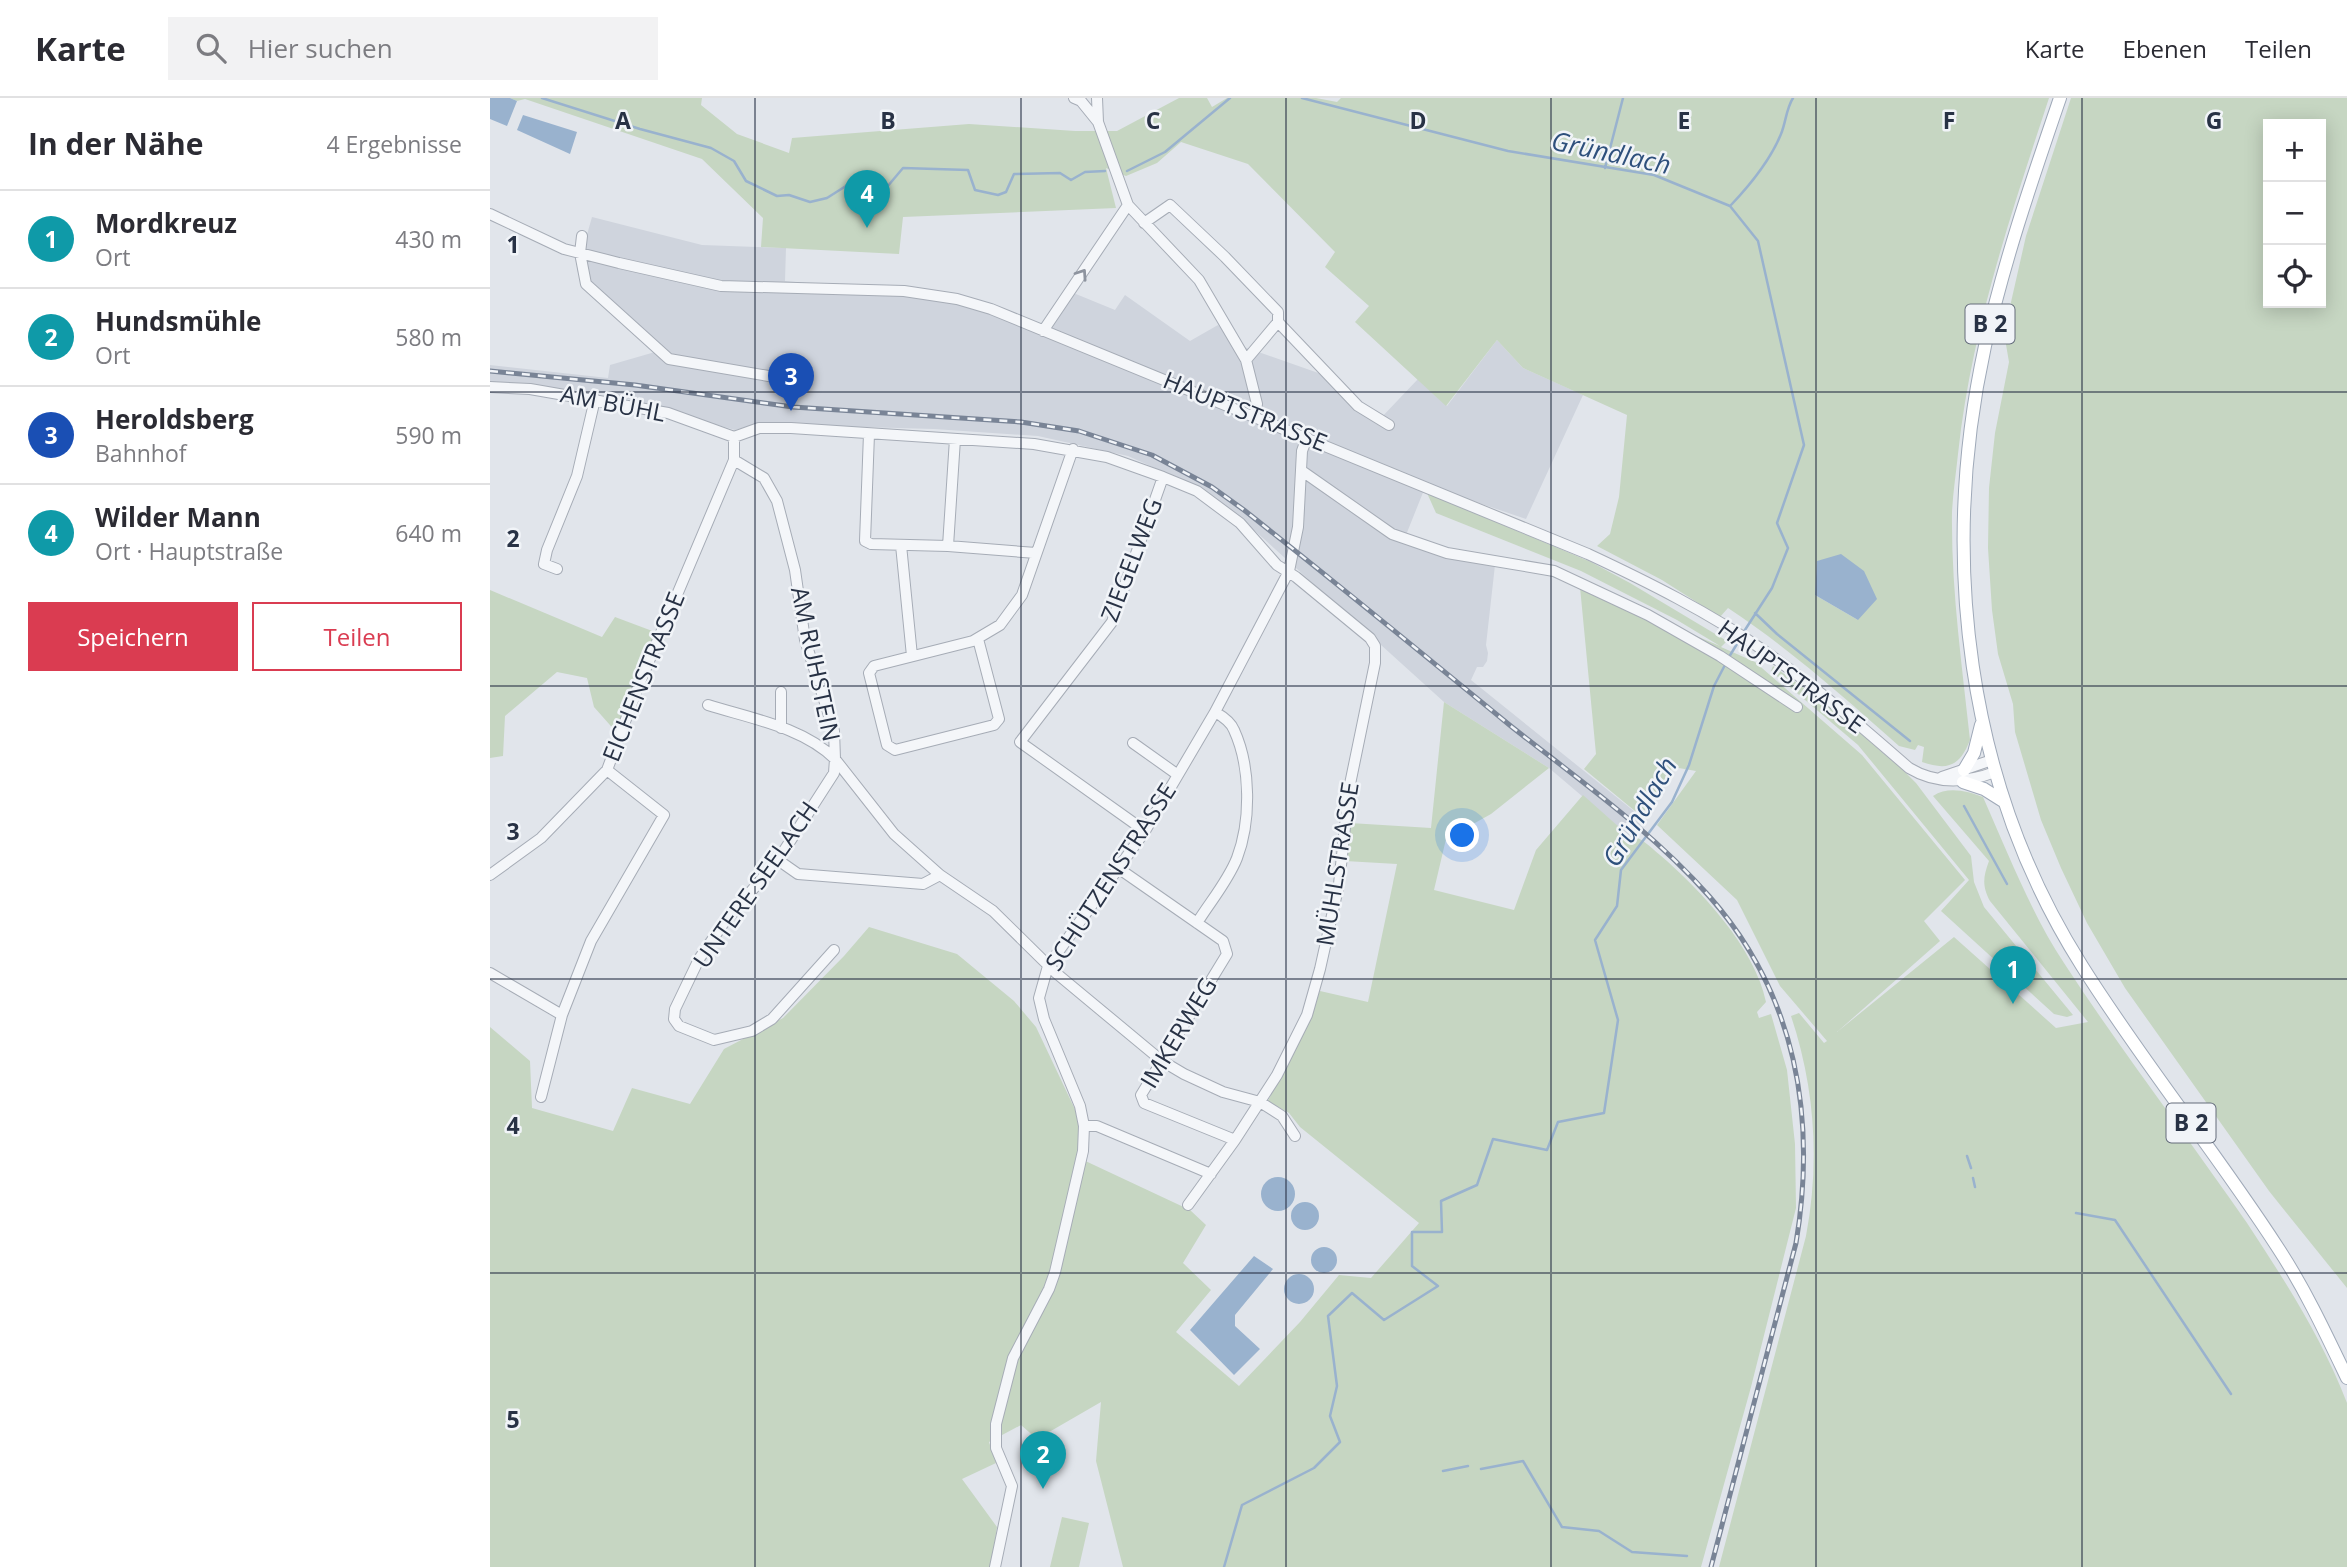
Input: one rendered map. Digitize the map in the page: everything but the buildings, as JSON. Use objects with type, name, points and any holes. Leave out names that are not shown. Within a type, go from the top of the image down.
[{"type":"main road","name":"B 2","points":[[2060,98],[2001,281],[1975,405],[1965,482],[1963,558],[1968,630],[1981,715],[2003,801],[2037,884],[2068,944],[2102,998],[2278,1248],[2347,1378]]},
{"type":"main road","points":[[1981,715],[1976,747],[1964,776],[2003,801]]},
{"type":"street","points":[[1097,98],[1098,122],[1128,205],[1199,280],[1246,360],[1257,404],[1254,416]]},
{"type":"street","points":[[1080,99],[1098,122]]},
{"type":"street","points":[[1044,331],[1128,205]]},
{"type":"street","points":[[1144,223],[1170,205],[1278,312],[1278,322],[1246,360]]},
{"type":"street","name":"HAUPTSTRASSE","points":[[490,214],[580,253],[721,286],[904,291],[957,299],[991,309],[1588,554],[1660,588],[1762,649],[1815,687],[1909,768],[1923,776],[1938,779],[1964,776],[1994,766]]},
{"type":"street","points":[[582,236],[580,253],[583,278],[590,289],[669,359],[780,378]]},
{"type":"street","points":[[1278,322],[1358,406],[1390,425]]},
{"type":"street","name":"AM BÜHL","points":[[490,387],[530,389],[668,413],[733,437]]},
{"type":"street","points":[[557,569],[544,564],[547,550],[578,476],[596,399]]},
{"type":"street","name":"MÜHLSTRASSE","points":[[733,437],[759,428],[791,428],[1034,444],[1107,457],[1197,491],[1240,523],[1277,565],[1289,571],[1370,638],[1376,655],[1349,789],[1339,884],[1321,969],[1307,1015],[1277,1075],[1188,1205]]},
{"type":"street","points":[[869,434],[865,541],[871,544],[948,546],[1036,553]]},
{"type":"street","name":"EICHENSTRASSE","points":[[490,875],[541,838],[607,770],[638,687],[734,460],[733,437]]},
{"type":"street","name":"SCHÜTZENSTRASSE","points":[[995,1567],[1012,1486],[996,1448],[996,1424],[1013,1358],[1049,1289],[1068,1221],[1083,1151],[1084,1126],[1080,1106],[1052,1044],[1039,998],[1048,966],[1145,831],[1215,712],[1289,571],[1298,527],[1302,451],[1307,437]]},
{"type":"street","points":[[948,546],[955,439]]},
{"type":"street","points":[[978,639],[999,719],[994,725],[895,750],[887,746],[869,673],[874,666],[978,639],[1000,625],[1022,595],[1073,449]]},
{"type":"street","name":"AM RUHSTEIN","points":[[734,460],[764,478],[777,501],[795,569],[805,640],[834,732],[835,759],[894,834],[940,875],[993,911],[1048,966],[1162,1061],[1223,1092],[1260,1102]]},
{"type":"street","points":[[1301,471],[1392,534],[1447,553],[1554,571],[1648,615],[1720,656],[1797,707]]},
{"type":"street","name":"ZIEGELWEG","points":[[1145,831],[1020,742],[1112,622],[1163,477]]},
{"type":"street","points":[[901,545],[912,656]]},
{"type":"street","points":[[781,692],[781,728]]},
{"type":"street","points":[[708,705],[781,728],[823,747],[835,759]]},
{"type":"street","points":[[1197,923],[1236,860],[1245,832],[1248,794],[1234,728],[1215,712]]},
{"type":"street","name":"SCHÜTZENSTRASSE","points":[[1133,743],[1178,775]]},
{"type":"street","name":"UNTERE SEELACH","points":[[834,950],[772,1019],[752,1031],[714,1040],[679,1026],[674,1019],[675,1009],[699,959],[723,924],[778,860],[834,773],[835,759]]},
{"type":"street","points":[[541,1097],[562,1016],[590,941],[664,815],[607,770]]},
{"type":"street","points":[[778,860],[798,874],[923,884],[940,875]]},
{"type":"street","name":"IMKERWEG","points":[[1118,868],[1223,941],[1227,954],[1141,1095],[1144,1103],[1235,1140]]},
{"type":"street","points":[[490,973],[562,1016]]},
{"type":"street","points":[[1260,1102],[1282,1116],[1295,1136]]},
{"type":"street","points":[[1084,1126],[1097,1126],[1211,1174]]},
{"type":"shaded area","points":[[592,217],[702,245],[786,248],[785,281],[904,292],[956,300],[1043,332],[1071,292],[1115,310],[1125,295],[1190,341],[1218,325],[1244,347],[1324,375],[1379,420],[1418,379],[1447,406],[1497,340],[1523,368],[1583,395],[1526,519],[1426,485],[1406,535],[1495,565],[1486,645],[1487,661],[1483,667],[1477,667],[1471,680],[1645,820],[1629,836],[1549,768],[1444,702],[1244,521],[1200,488],[1128,456],[1038,436],[934,429],[756,424],[735,430],[607,393],[490,382],[490,365],[608,378],[610,365],[655,352],[582,283],[577,270]]},
{"type":"green space","points":[[510,98],[702,98],[701,105],[737,134],[789,153],[792,138],[969,124],[1117,131],[1179,98],[1207,98],[1212,107],[1227,98],[1316,98],[1337,102],[1341,98],[2049,98],[1982,318],[1958,454],[1952,505],[1953,569],[1970,740],[1962,756],[1952,764],[1939,766],[1922,762],[1924,747],[1918,745],[1915,750],[1899,746],[1795,657],[1728,608],[1720,617],[1662,580],[1597,546],[1610,534],[1619,497],[1627,415],[1523,368],[1497,340],[1446,406],[1355,322],[1369,306],[1325,267],[1335,252],[1248,164],[1181,142],[1157,163],[1126,176],[1106,168],[1116,208],[903,217],[899,254],[761,247],[763,218],[702,159],[525,99],[517,101]],"holes":[[[1817,561],[1858,620],[1815,595]]]},
{"type":"green space","points":[[2071,98],[2347,98],[2347,1288],[2269,1191],[2125,988],[2087,923],[2041,820],[2015,732],[2013,704],[1998,654],[1992,610],[1988,548],[1989,488],[1995,433],[2009,362],[2004,333],[2026,236]]},
{"type":"green space","points":[[1427,493],[1591,562],[1727,641],[1721,647],[1755,662],[1862,755],[1965,880],[1924,921],[1940,941],[1837,1032],[1954,937],[2056,1028],[2088,1022],[1990,901],[1984,881],[1989,861],[1933,796],[1951,790],[1983,797],[2020,882],[2052,944],[2247,1223],[2289,1288],[2337,1379],[2347,1403],[2347,1567],[1719,1567],[1806,1236],[1810,1208],[1813,1125],[1805,1070],[1791,1016],[1799,1013],[1824,1043],[1827,1041],[1780,986],[1737,900],[1657,825],[1696,771],[1673,767],[1641,816],[1584,769],[1596,754],[1580,587],[1720,646],[1677,620],[1581,571],[1436,513]]},
{"type":"green space","points":[[490,590],[602,637],[615,617],[655,632],[617,733],[594,707],[587,678],[557,672],[505,716],[503,756],[490,758]]},
{"type":"green space","points":[[1773,666],[1826,704],[1916,783],[1971,856],[1974,882],[1984,907],[2073,1015],[2067,1017],[2054,1014],[1941,911],[1969,880],[1858,745],[1771,671]]},
{"type":"green space","points":[[1444,702],[1549,768],[1491,814],[1446,839],[1434,890],[1514,910],[1536,850],[1583,795],[1629,836],[1638,838],[1676,869],[1709,903],[1751,961],[1766,1002],[1757,1012],[1759,1018],[1771,1014],[1787,1070],[1795,1144],[1796,1208],[1751,1387],[1701,1567],[1123,1567],[1096,1461],[1101,1402],[1037,1439],[1021,1425],[989,1442],[996,1463],[962,1479],[997,1527],[991,1567],[490,1567],[490,1027],[530,1061],[532,1108],[613,1131],[632,1088],[690,1104],[724,1049],[783,1018],[869,927],[957,954],[1014,1001],[1036,1027],[1080,1120],[1079,1158],[1190,1210],[1206,1225],[1183,1263],[1211,1290],[1176,1332],[1239,1386],[1300,1322],[1339,1275],[1371,1278],[1419,1223],[1300,1127],[1289,1113],[1268,1101],[1320,991],[1368,1002],[1397,864],[1345,861],[1350,823],[1431,828]]},
{"type":"green space","points":[[1062,1517],[1089,1523],[1079,1567],[1050,1567]]},
{"type":"water","points":[[490,98],[510,98],[517,101],[507,126],[490,119]]},
{"type":"water","points":[[523,115],[577,132],[570,154],[517,130]]},
{"type":"water","points":[[1841,554],[1864,571],[1877,599],[1858,620],[1815,595],[1817,561]]},
{"type":"water","points":[[1278,1177],[1290,1182],[1295,1194],[1290,1206],[1278,1211],[1266,1206],[1261,1194],[1266,1182]]},
{"type":"water","points":[[1305,1202],[1315,1206],[1319,1216],[1315,1226],[1305,1230],[1295,1226],[1291,1216],[1295,1206]]},
{"type":"water","points":[[1324,1247],[1333,1251],[1337,1260],[1333,1269],[1324,1273],[1315,1269],[1311,1260],[1315,1251]]},
{"type":"water","points":[[1254,1256],[1273,1269],[1235,1315],[1235,1326],[1260,1349],[1234,1375],[1190,1330]]},
{"type":"water","points":[[1299,1274],[1310,1278],[1314,1289],[1310,1300],[1299,1304],[1288,1300],[1284,1289],[1288,1278]]},
{"type":"waterway","name":"Gründlach","points":[[542,98],[711,148],[734,161],[746,181],[777,196],[789,195],[810,202],[827,198],[860,177],[873,187],[887,187],[903,168],[968,170],[975,190],[998,195],[1006,192],[1014,174],[1060,173],[1071,180],[1085,172],[1105,171]]},
{"type":"waterway","name":"Gründlach","points":[[1127,171],[1165,152],[1230,98]]},
{"type":"waterway","name":"Gründlach","points":[[1302,98],[1508,151],[1654,175],[1730,206],[1758,241],[1804,445],[1777,523],[1788,548],[1772,588],[1743,633]]},
{"type":"waterway","points":[[1605,168],[1623,98]]},
{"type":"waterway","points":[[1731,205],[1766,163],[1781,134],[1793,98]]},
{"type":"waterway","points":[[1755,613],[1777,634],[1910,741]]},
{"type":"waterway","name":"Gründlach","points":[[1729,657],[1740,639]]},
{"type":"waterway","name":"Gründlach","points":[[1224,1567],[1242,1505],[1314,1468],[1340,1442],[1330,1416],[1337,1386],[1328,1316],[1352,1293],[1384,1320],[1438,1286],[1412,1266],[1412,1232],[1442,1232],[1441,1201],[1477,1185],[1493,1139],[1547,1150],[1558,1122],[1604,1113],[1618,1020],[1595,940],[1617,906],[1621,870],[1672,802],[1689,765],[1714,686],[1726,663]]},
{"type":"waterway","points":[[1964,806],[2007,884]]},
{"type":"waterway","points":[[1967,1156],[1971,1168]]},
{"type":"waterway","points":[[1973,1178],[1975,1187]]},
{"type":"waterway","points":[[2076,1213],[2115,1220],[2231,1394]]},
{"type":"waterway","points":[[1481,1469],[1523,1461],[1562,1527],[1599,1531],[1632,1552],[1687,1556]]},
{"type":"waterway","points":[[1443,1471],[1468,1466]]},
{"type":"railway","points":[[490,371],[635,385],[793,407],[1021,422],[1079,431],[1152,455],[1212,487],[1244,510],[1614,807],[1687,872],[1739,934],[1762,974],[1780,1016],[1793,1059],[1801,1104],[1804,1149],[1796,1243],[1711,1567]]},
{"type":"place","name":"Wilder Mann","points":[[867,228]]},
{"type":"place","name":"Heroldsberg","points":[[791,411]]},
{"type":"place","name":"Mordkreuz","points":[[2013,1004]]},
{"type":"place","name":"Hundsmühle","points":[[1043,1489]]}]
